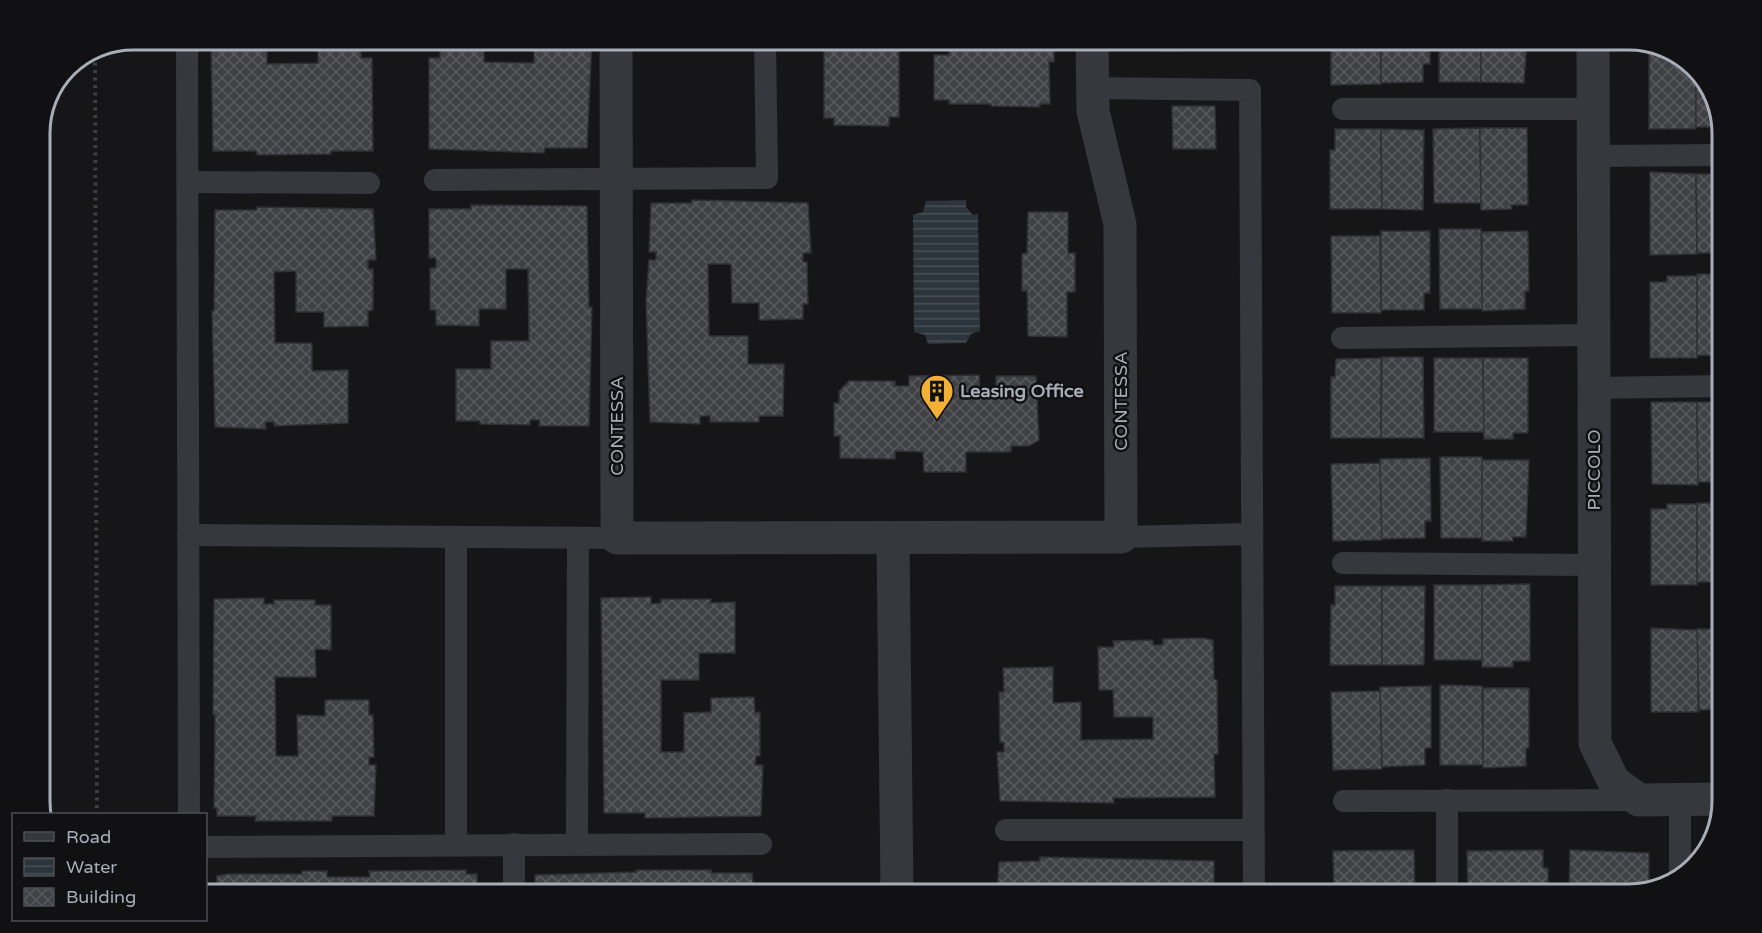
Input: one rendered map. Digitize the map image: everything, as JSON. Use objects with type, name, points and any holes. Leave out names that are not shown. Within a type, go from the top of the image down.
[{"type":"street","name":"CONTESSA","points":[[616,49],[617,538]]},
{"type":"street","name":"CONTESSA","points":[[1092,49],[1093,111],[1102,156],[1116,199],[1120,224],[1121,537]]},
{"type":"street","name":"PICCOLO","points":[[1593,49],[1595,743],[1614,782],[1639,800]]},
{"type":"street","points":[[617,538],[1121,537]]},
{"type":"street","points":[[893,538],[897,884]]},
{"type":"street","points":[[1639,800],[1712,799]]},
{"type":"lane","points":[[187,49],[189,813]]},
{"type":"lane","points":[[435,180],[767,178],[765,49]]},
{"type":"lane","points":[[1093,88],[1250,90],[1254,884]]},
{"type":"lane","points":[[1343,109],[1593,110]]},
{"type":"lane","points":[[1593,156],[1712,156]]},
{"type":"lane","points":[[188,182],[369,183]]},
{"type":"lane","points":[[1342,338],[1594,335]]},
{"type":"lane","points":[[1594,387],[1712,386]]},
{"type":"lane","points":[[1121,537],[1252,534]]},
{"type":"lane","points":[[188,535],[617,538]]},
{"type":"lane","points":[[456,537],[456,844]]},
{"type":"lane","points":[[578,538],[578,844]]},
{"type":"lane","points":[[1343,563],[1594,565]]},
{"type":"lane","points":[[1680,799],[1680,866]]},
{"type":"lane","points":[[1447,800],[1447,884]]},
{"type":"lane","points":[[1344,801],[1639,800]]},
{"type":"lane","points":[[1006,830],[1253,830]]},
{"type":"lane","points":[[207,847],[761,843]]},
{"type":"lane","points":[[513,884],[514,844]]},
{"type":"path","points":[[95,59],[97,813]]},
{"type":"water","points":[[966,200],[966,207],[973,215],[978,214],[980,331],[971,334],[966,343],[928,344],[925,335],[914,332],[913,215],[923,212],[926,201]]},
{"type":"building","points":[[211,49],[267,49],[267,64],[318,63],[318,49],[361,49],[361,58],[372,58],[373,151],[257,155],[256,151],[213,151]]},
{"type":"building","points":[[440,49],[484,49],[484,62],[534,63],[534,49],[592,49],[587,148],[545,148],[544,153],[429,149],[429,58],[440,58]]},
{"type":"building","points":[[824,49],[899,49],[899,117],[889,117],[889,126],[834,125],[834,118],[824,118]]},
{"type":"building","points":[[949,49],[1054,49],[1054,62],[1049,62],[1050,104],[1040,104],[1040,107],[991,106],[991,104],[949,104],[949,100],[934,100],[934,55],[949,55]]},
{"type":"building","points":[[1163,49],[1240,49],[1163,51]]},
{"type":"building","points":[[1331,49],[1381,49],[1381,84],[1331,85]]},
{"type":"building","points":[[1381,49],[1430,49],[1430,64],[1423,64],[1423,82],[1381,83]]},
{"type":"building","points":[[1439,49],[1481,49],[1481,82],[1439,82]]},
{"type":"building","points":[[1481,49],[1526,49],[1524,83],[1481,82]]},
{"type":"building","points":[[1649,53],[1666,58],[1684,70],[1696,84],[1696,129],[1649,129]]},
{"type":"building","points":[[1696,84],[1708,106],[1712,127],[1696,127]]},
{"type":"building","points":[[1172,106],[1215,106],[1216,149],[1173,149]]},
{"type":"building","points":[[1480,128],[1481,203],[1434,203],[1433,129]]},
{"type":"building","points":[[1480,128],[1527,128],[1528,205],[1511,205],[1512,209],[1481,210]]},
{"type":"building","points":[[1335,129],[1381,129],[1382,209],[1330,209],[1330,150],[1335,150]]},
{"type":"building","points":[[1381,129],[1424,130],[1423,210],[1382,209]]},
{"type":"building","points":[[1650,172],[1696,174],[1697,254],[1650,255]]},
{"type":"building","points":[[1696,174],[1712,174],[1712,253],[1697,253]]},
{"type":"building","points":[[692,200],[808,203],[811,253],[803,253],[803,262],[807,262],[808,304],[803,304],[803,319],[759,320],[759,303],[732,303],[731,264],[708,264],[709,336],[748,336],[748,364],[784,364],[783,416],[759,416],[759,422],[710,422],[710,416],[700,416],[700,424],[650,422],[646,302],[649,260],[656,260],[656,252],[649,252],[651,203],[692,203]]},
{"type":"building","points":[[471,205],[587,206],[589,307],[592,307],[589,426],[539,426],[540,420],[530,420],[530,425],[456,421],[456,369],[491,369],[491,341],[529,341],[528,269],[506,269],[506,309],[479,309],[479,326],[436,325],[436,310],[430,310],[430,268],[436,268],[436,258],[429,258],[429,209],[471,209]]},
{"type":"building","points":[[257,207],[373,209],[376,260],[368,260],[368,269],[373,269],[373,310],[368,311],[368,326],[324,327],[324,312],[296,312],[296,271],[274,272],[275,343],[312,343],[312,371],[348,370],[348,423],[274,426],[274,422],[265,422],[266,429],[215,427],[212,311],[214,311],[215,210],[257,210]]},
{"type":"building","points":[[1028,212],[1068,212],[1068,253],[1075,253],[1075,292],[1067,292],[1067,337],[1028,336],[1027,291],[1022,291],[1022,254],[1027,253]]},
{"type":"building","points":[[1439,229],[1481,229],[1482,309],[1440,309]]},
{"type":"building","points":[[1381,231],[1430,231],[1430,293],[1424,293],[1424,310],[1381,310]]},
{"type":"building","points":[[1528,231],[1529,291],[1525,291],[1525,309],[1482,311],[1482,232]]},
{"type":"building","points":[[1331,236],[1380,236],[1381,313],[1332,313]]},
{"type":"building","points":[[1697,274],[1712,274],[1712,356],[1697,355]]},
{"type":"building","points":[[1667,276],[1697,276],[1697,358],[1650,358],[1650,282],[1667,282]]},
{"type":"building","points":[[1382,357],[1423,357],[1424,438],[1381,438]]},
{"type":"building","points":[[1381,358],[1381,438],[1331,438],[1331,377],[1335,377],[1336,359]]},
{"type":"building","points":[[1434,358],[1483,358],[1484,432],[1434,432]]},
{"type":"building","points":[[1483,358],[1528,358],[1528,433],[1513,433],[1513,439],[1484,439]]},
{"type":"building","name":"Leasing Office","points":[[979,375],[980,390],[996,390],[996,376],[1036,376],[1039,440],[1029,446],[1011,446],[1011,452],[966,452],[966,472],[924,472],[923,452],[895,451],[895,459],[840,458],[840,436],[834,436],[834,403],[839,403],[839,391],[849,381],[895,381],[895,386],[909,386],[909,376]]},
{"type":"building","points":[[1651,402],[1697,402],[1698,485],[1652,484]]},
{"type":"building","points":[[1697,402],[1712,402],[1712,482],[1698,482]]},
{"type":"building","points":[[1440,457],[1482,457],[1483,538],[1441,538]]},
{"type":"building","points":[[1430,458],[1431,521],[1425,521],[1425,538],[1381,539],[1380,459]]},
{"type":"building","points":[[1482,460],[1529,460],[1526,537],[1513,537],[1513,541],[1482,541]]},
{"type":"building","points":[[1380,463],[1382,540],[1333,541],[1331,464]]},
{"type":"building","points":[[1697,503],[1712,503],[1712,582],[1697,582]]},
{"type":"building","points":[[1667,504],[1697,504],[1697,585],[1651,585],[1651,509],[1667,509]]},
{"type":"building","points":[[1530,584],[1530,661],[1513,661],[1513,667],[1482,667],[1482,585]]},
{"type":"building","points":[[1434,585],[1482,585],[1482,660],[1434,660]]},
{"type":"building","points":[[1335,586],[1382,586],[1382,665],[1330,665],[1331,605],[1335,605]]},
{"type":"building","points":[[1382,586],[1425,586],[1424,665],[1382,665]]},
{"type":"building","points":[[651,597],[651,604],[661,603],[661,599],[711,599],[710,603],[735,602],[735,653],[699,653],[699,680],[661,680],[661,752],[684,752],[684,713],[711,712],[711,698],[754,697],[755,713],[760,712],[760,756],[756,756],[755,765],[763,765],[761,816],[645,818],[645,813],[604,813],[601,598]]},
{"type":"building","points":[[264,598],[264,604],[274,604],[274,600],[315,600],[315,605],[331,605],[331,650],[315,649],[316,677],[275,677],[276,756],[298,756],[297,715],[325,716],[325,700],[369,700],[369,715],[373,715],[374,757],[369,757],[369,765],[376,765],[374,816],[332,816],[332,821],[255,821],[256,816],[217,816],[217,808],[214,808],[214,599]]},
{"type":"building","points":[[1651,628],[1698,630],[1698,712],[1651,712]]},
{"type":"building","points":[[1697,629],[1712,629],[1712,709],[1699,710]]},
{"type":"building","points":[[1163,639],[1213,640],[1214,679],[1217,680],[1218,754],[1214,754],[1215,797],[1113,798],[1114,803],[1000,801],[997,752],[1004,752],[1004,743],[1000,742],[999,692],[1004,692],[1003,668],[1053,667],[1053,703],[1081,702],[1081,740],[1153,739],[1153,717],[1114,717],[1113,690],[1099,690],[1098,647],[1114,647],[1113,641],[1153,640],[1153,645],[1163,645]]},
{"type":"building","points":[[1440,685],[1482,686],[1483,765],[1440,765]]},
{"type":"building","points":[[1431,686],[1431,748],[1425,748],[1425,765],[1382,767],[1380,687]]},
{"type":"building","points":[[1483,688],[1529,688],[1529,748],[1526,748],[1526,766],[1483,768]]},
{"type":"building","points":[[1380,691],[1382,769],[1333,770],[1331,692]]},
{"type":"building","points":[[1414,850],[1415,884],[1334,884],[1333,851]]},
{"type":"building","points":[[1543,850],[1543,868],[1548,868],[1548,884],[1468,884],[1467,851]]},
{"type":"building","points":[[1570,850],[1649,853],[1649,881],[1629,884],[1569,884]]},
{"type":"building","points":[[1040,857],[1214,861],[1214,884],[998,884],[999,862],[1040,861]]},
{"type":"building","points":[[466,870],[466,874],[477,874],[477,884],[217,884],[217,876],[228,874],[302,874],[302,871],[327,871],[327,877],[370,877],[369,871]]},
{"type":"building","points":[[636,870],[711,870],[711,873],[752,873],[753,884],[535,884],[535,875],[636,872]]},
{"type":"place","name":"Leasing Office","points":[[937,420]]}]
